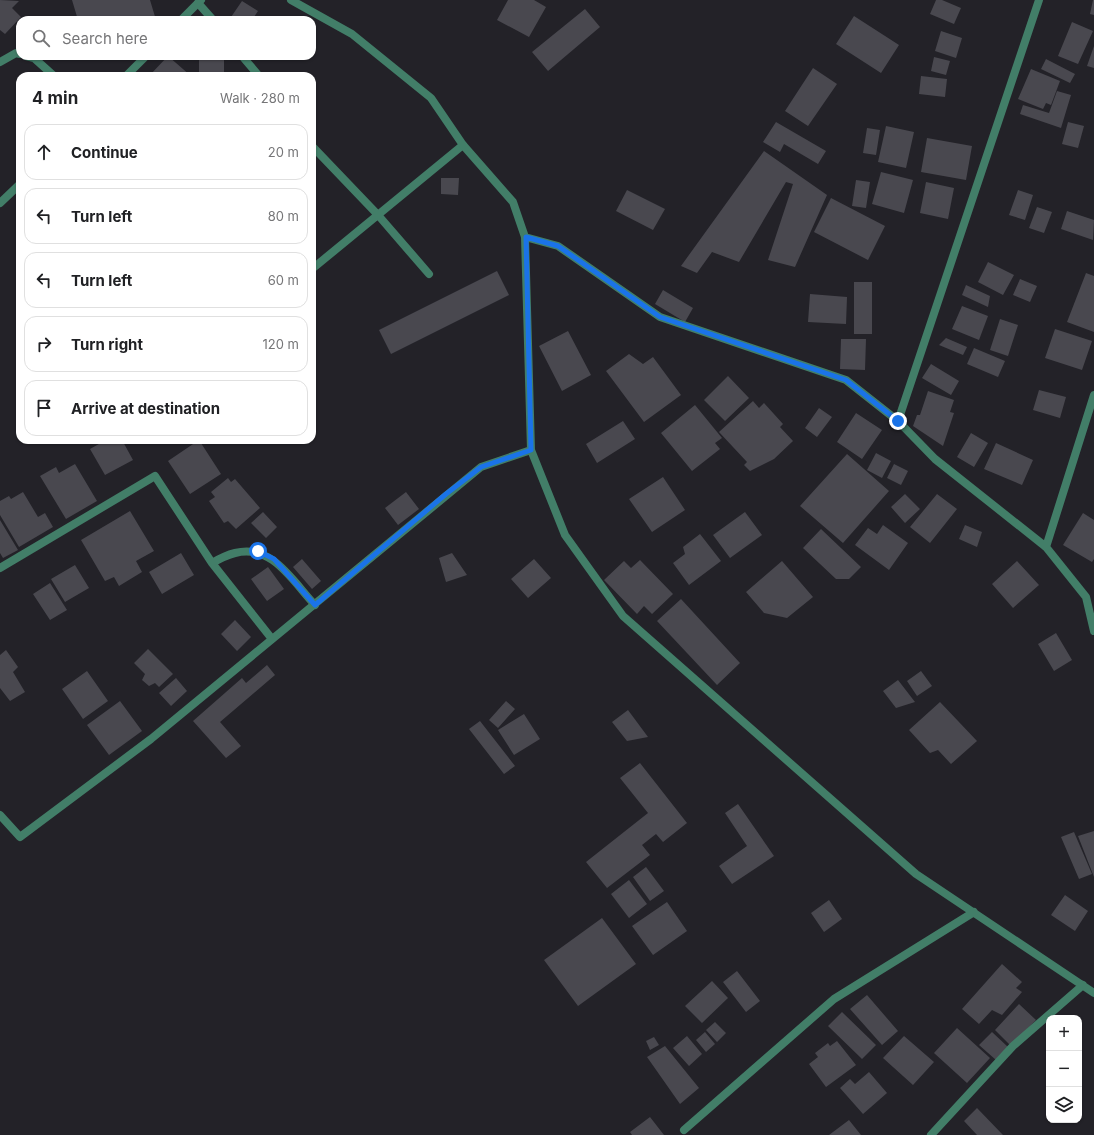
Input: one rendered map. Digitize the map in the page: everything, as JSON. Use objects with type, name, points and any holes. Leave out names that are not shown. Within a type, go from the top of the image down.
[{"type":"street","points":[[291,0],[352,34],[432,98],[464,145],[513,202],[526,237],[531,450],[565,535],[623,616],[916,874],[1094,993]]},
{"type":"street","points":[[898,421],[1039,0]]},
{"type":"street","points":[[185,16],[200,1],[210,16]]},
{"type":"street","points":[[0,62],[16,53]]},
{"type":"street","points":[[36,60],[50,72]]},
{"type":"street","points":[[130,72],[142,60]]},
{"type":"street","points":[[245,60],[256,72]]},
{"type":"street","points":[[316,267],[464,145]]},
{"type":"street","points":[[316,150],[378,215],[429,274]]},
{"type":"street","points":[[2,198],[16,187]]},
{"type":"street","points":[[526,237],[558,246],[660,317],[846,380],[898,421],[935,459],[1046,546],[1086,597],[1094,631]]},
{"type":"street","points":[[1046,546],[1094,395]]},
{"type":"street","points":[[0,815],[20,837],[151,739],[315,605],[446,494],[481,467],[531,450]]},
{"type":"street","points":[[0,568],[155,476],[212,563],[272,639]]},
{"type":"street","points":[[212,563],[235,552],[258,551],[274,559],[315,605]]},
{"type":"street","points":[[684,1130],[834,999],[974,912]]},
{"type":"street","points":[[932,1134],[1012,1046],[1083,985]]},
{"type":"building","points":[[0,0],[19,1],[12,8],[20,16],[16,16],[16,22],[5,34],[0,30]]},
{"type":"building","points":[[72,0],[150,0],[155,16],[77,16]]},
{"type":"building","points":[[508,0],[534,0],[546,7],[529,37],[497,20]]},
{"type":"building","points":[[936,0],[942,0],[961,8],[954,24],[930,14]]},
{"type":"building","points":[[1094,0],[1094,15],[1090,14]]},
{"type":"building","points":[[242,1],[258,11],[255,16],[232,16]]},
{"type":"building","points":[[585,9],[600,27],[548,71],[532,52]]},
{"type":"building","points":[[854,16],[899,45],[881,73],[836,44]]},
{"type":"building","points":[[1072,22],[1093,31],[1078,64],[1058,56]]},
{"type":"building","points":[[941,31],[962,38],[956,58],[935,51]]},
{"type":"building","points":[[1094,46],[1094,68],[1087,66]]},
{"type":"building","points":[[934,57],[950,61],[946,75],[931,71]]},
{"type":"building","points":[[1046,59],[1075,74],[1070,83],[1041,69]]},
{"type":"building","points":[[164,60],[173,60],[186,72],[153,72]]},
{"type":"building","points":[[199,60],[224,60],[224,72],[199,72]]},
{"type":"building","points":[[813,68],[837,84],[808,126],[785,111]]},
{"type":"building","points":[[1031,69],[1060,81],[1051,105],[1046,103],[1043,109],[1018,99]]},
{"type":"building","points":[[921,76],[947,79],[945,97],[919,94]]},
{"type":"building","points":[[1057,91],[1071,95],[1061,128],[1020,114],[1023,105],[1049,113]]},
{"type":"building","points":[[776,122],[826,151],[818,164],[784,144],[780,152],[763,142]]},
{"type":"building","points":[[1068,122],[1084,126],[1078,148],[1062,144]]},
{"type":"building","points":[[886,126],[914,132],[906,168],[878,162]]},
{"type":"building","points":[[867,128],[880,130],[876,155],[863,153]]},
{"type":"building","points":[[927,138],[972,146],[966,180],[921,172]]},
{"type":"building","points":[[764,151],[827,195],[795,267],[768,260],[793,184],[786,182],[739,262],[712,252],[697,273],[681,266]]},
{"type":"building","points":[[881,172],[913,180],[904,213],[872,204]]},
{"type":"building","points":[[441,178],[459,178],[458,195],[441,194]]},
{"type":"building","points":[[856,180],[870,182],[866,208],[852,206]]},
{"type":"building","points":[[926,182],[954,188],[948,219],[920,213]]},
{"type":"building","points":[[627,190],[665,209],[653,230],[616,211]]},
{"type":"building","points":[[1018,190],[1033,195],[1025,220],[1009,215]]},
{"type":"building","points":[[831,198],[885,226],[868,260],[814,232]]},
{"type":"building","points":[[1037,207],[1052,212],[1044,233],[1029,228]]},
{"type":"building","points":[[1067,211],[1094,220],[1093,240],[1061,229]]},
{"type":"building","points":[[988,262],[1014,275],[1003,295],[978,282]]},
{"type":"building","points":[[497,271],[509,295],[391,354],[379,330]]},
{"type":"building","points":[[1086,273],[1094,276],[1094,332],[1067,322]]},
{"type":"building","points":[[1020,279],[1037,286],[1030,302],[1013,295]]},
{"type":"building","points":[[854,282],[872,282],[872,334],[854,334]]},
{"type":"building","points":[[966,285],[990,296],[988,307],[962,295]]},
{"type":"building","points":[[663,290],[693,308],[685,322],[655,304]]},
{"type":"building","points":[[810,294],[847,297],[846,324],[808,322]]},
{"type":"building","points":[[962,306],[988,316],[979,340],[952,329]]},
{"type":"building","points":[[1000,319],[1018,325],[1008,356],[990,350]]},
{"type":"building","points":[[1055,329],[1092,341],[1082,370],[1045,358]]},
{"type":"building","points":[[568,331],[591,375],[562,391],[539,346]]},
{"type":"building","points":[[946,338],[967,347],[963,355],[939,345]]},
{"type":"building","points":[[841,339],[866,339],[865,370],[840,369]]},
{"type":"building","points":[[974,348],[1005,361],[998,377],[967,364]]},
{"type":"building","points":[[629,354],[643,364],[653,357],[681,395],[644,422],[606,371]]},
{"type":"building","points":[[931,364],[959,381],[951,395],[922,378]]},
{"type":"building","points":[[728,376],[749,398],[725,421],[704,400]]},
{"type":"building","points":[[1039,390],[1066,397],[1060,418],[1033,410]]},
{"type":"building","points":[[928,391],[954,400],[950,412],[954,413],[943,446],[913,426],[917,415],[920,415]]},
{"type":"building","points":[[753,401],[759,408],[764,403],[783,424],[780,427],[793,441],[774,459],[750,471],[744,465],[747,462],[719,432]]},
{"type":"building","points":[[695,405],[722,438],[715,443],[720,449],[692,471],[661,433]]},
{"type":"building","points":[[819,408],[832,417],[817,437],[805,428]]},
{"type":"building","points":[[856,413],[882,430],[862,459],[837,442]]},
{"type":"building","points":[[623,421],[635,439],[597,463],[586,444]]},
{"type":"building","points":[[971,433],[988,443],[974,467],[957,457]]},
{"type":"building","points":[[996,443],[1033,460],[1022,485],[984,469]]},
{"type":"building","points":[[99,444],[124,444],[133,460],[105,475],[90,449]]},
{"type":"building","points":[[193,444],[202,444],[221,474],[190,494],[168,461]]},
{"type":"building","points":[[876,453],[891,461],[882,478],[867,470]]},
{"type":"building","points":[[847,454],[889,491],[843,543],[800,506]]},
{"type":"building","points":[[75,464],[97,501],[66,519],[40,476],[56,467],[59,473]]},
{"type":"building","points":[[894,464],[908,471],[901,485],[887,478]]},
{"type":"building","points":[[663,477],[685,510],[652,532],[629,499]]},
{"type":"building","points":[[228,478],[231,482],[235,479],[260,508],[236,529],[228,521],[224,523],[209,501],[215,497],[211,492]]},
{"type":"building","points":[[23,492],[38,517],[45,513],[53,527],[19,547],[0,515],[0,501],[9,496],[11,499]]},
{"type":"building","points":[[406,492],[419,509],[398,525],[385,508]]},
{"type":"building","points":[[905,494],[920,509],[905,523],[891,507]]},
{"type":"building","points":[[937,494],[957,509],[930,543],[910,527]]},
{"type":"building","points":[[130,511],[154,551],[136,561],[142,572],[119,586],[114,577],[105,581],[81,540]]},
{"type":"building","points":[[263,512],[277,527],[266,538],[251,523]]},
{"type":"building","points":[[745,512],[762,535],[730,558],[713,535]]},
{"type":"building","points":[[1083,513],[1094,520],[1094,559],[1092,562],[1063,545]]},
{"type":"building","points":[[0,520],[18,550],[3,558],[0,553]]},
{"type":"building","points":[[883,525],[908,543],[889,570],[855,545],[868,528],[877,534]]},
{"type":"building","points":[[965,525],[982,532],[977,547],[959,539]]},
{"type":"building","points":[[821,529],[861,567],[849,579],[836,579],[803,548]]},
{"type":"building","points":[[700,534],[721,561],[689,585],[673,563],[685,554],[683,547]]},
{"type":"building","points":[[181,553],[194,575],[162,594],[149,572]]},
{"type":"building","points":[[452,553],[467,575],[446,582],[439,558]]},
{"type":"building","points":[[302,559],[321,581],[312,589],[293,567]]},
{"type":"building","points":[[534,559],[551,578],[528,598],[511,579]]},
{"type":"building","points":[[640,560],[673,594],[652,614],[644,606],[637,614],[604,580],[624,561],[631,568]]},
{"type":"building","points":[[782,561],[813,597],[787,618],[764,613],[746,592]]},
{"type":"building","points":[[1017,561],[1039,585],[1013,608],[992,584]]},
{"type":"building","points":[[75,565],[89,588],[65,602],[51,579]]},
{"type":"building","points":[[268,567],[284,589],[267,601],[251,579]]},
{"type":"building","points":[[50,583],[67,610],[50,620],[33,594]]},
{"type":"building","points":[[681,599],[740,663],[717,685],[657,621]]},
{"type":"building","points":[[235,620],[251,637],[237,651],[221,634]]},
{"type":"building","points":[[1056,633],[1072,660],[1054,671],[1038,644]]},
{"type":"building","points":[[148,649],[173,674],[159,687],[155,683],[149,686],[142,680],[145,674],[134,663]]},
{"type":"building","points":[[6,650],[18,667],[13,672],[25,692],[10,701],[0,688],[0,655]]},
{"type":"building","points":[[267,665],[275,675],[220,722],[241,746],[226,758],[193,721],[242,678],[246,683]]},
{"type":"building","points":[[87,671],[108,701],[83,719],[62,689]]},
{"type":"building","points":[[921,671],[932,686],[917,696],[907,681]]},
{"type":"building","points":[[176,678],[187,691],[171,706],[159,693]]},
{"type":"building","points":[[898,680],[915,702],[896,708],[883,691]]},
{"type":"building","points":[[120,701],[142,731],[109,755],[87,725]]},
{"type":"building","points":[[506,701],[515,709],[498,728],[489,720]]},
{"type":"building","points":[[940,702],[977,741],[951,764],[938,750],[930,753],[909,730]]},
{"type":"building","points":[[628,710],[648,737],[627,741],[612,722]]},
{"type":"building","points":[[524,714],[540,739],[514,755],[498,730]]},
{"type":"building","points":[[480,721],[515,766],[504,774],[469,729]]},
{"type":"building","points":[[640,763],[687,823],[663,842],[656,834],[642,845],[650,855],[607,888],[586,862],[648,813],[620,778]]},
{"type":"building","points":[[738,804],[774,856],[732,884],[719,866],[747,846],[725,813]]},
{"type":"building","points":[[1094,831],[1094,877],[1078,836]]},
{"type":"building","points":[[1074,832],[1092,874],[1079,879],[1061,837]]},
{"type":"building","points":[[646,867],[664,891],[650,901],[633,877]]},
{"type":"building","points":[[629,880],[647,904],[629,918],[611,894]]},
{"type":"building","points":[[1065,895],[1088,911],[1075,931],[1051,915]]},
{"type":"building","points":[[829,900],[842,919],[824,932],[811,913]]},
{"type":"building","points":[[667,902],[687,931],[653,955],[632,926]]},
{"type":"building","points":[[602,918],[636,964],[578,1006],[544,960]]},
{"type":"building","points":[[1002,964],[1022,982],[1016,988],[1022,992],[1002,1015],[992,1010],[979,1024],[962,1009]]},
{"type":"building","points":[[737,971],[760,1001],[746,1012],[723,982]]},
{"type":"building","points":[[712,981],[728,998],[702,1023],[685,1006]]},
{"type":"building","points":[[867,995],[898,1031],[882,1045],[850,1009]]},
{"type":"building","points":[[1019,1004],[1036,1020],[1011,1046],[995,1030]]},
{"type":"building","points":[[842,1012],[876,1045],[862,1059],[828,1026]]},
{"type":"building","points":[[715,1022],[726,1033],[717,1042],[706,1030]]},
{"type":"building","points":[[957,1028],[990,1058],[967,1083],[934,1053]]},
{"type":"building","points":[[705,1032],[715,1044],[706,1052],[696,1040]]},
{"type":"building","points":[[992,1032],[1008,1047],[996,1060],[979,1045]]},
{"type":"building","points":[[687,1036],[702,1054],[689,1066],[673,1048]]},
{"type":"building","points":[[904,1036],[934,1062],[913,1085],[883,1058]]},
{"type":"building","points":[[654,1037],[659,1045],[650,1050],[646,1041]]},
{"type":"building","points":[[837,1041],[856,1065],[826,1087],[809,1064],[818,1057],[815,1053],[828,1043],[830,1046]]},
{"type":"building","points":[[665,1046],[699,1088],[680,1104],[647,1057]]},
{"type":"building","points":[[869,1072],[887,1093],[863,1114],[840,1088],[850,1079],[855,1084]]},
{"type":"building","points":[[977,1108],[1003,1135],[977,1135],[964,1121]]},
{"type":"building","points":[[650,1117],[664,1135],[632,1135],[630,1132]]},
{"type":"building","points":[[849,1120],[861,1135],[829,1135]]},
{"type":"route","points":[[258,551],[274,559],[315,605],[446,494],[481,467],[531,450],[526,237],[558,246],[660,317],[846,380],[898,421]]}]
